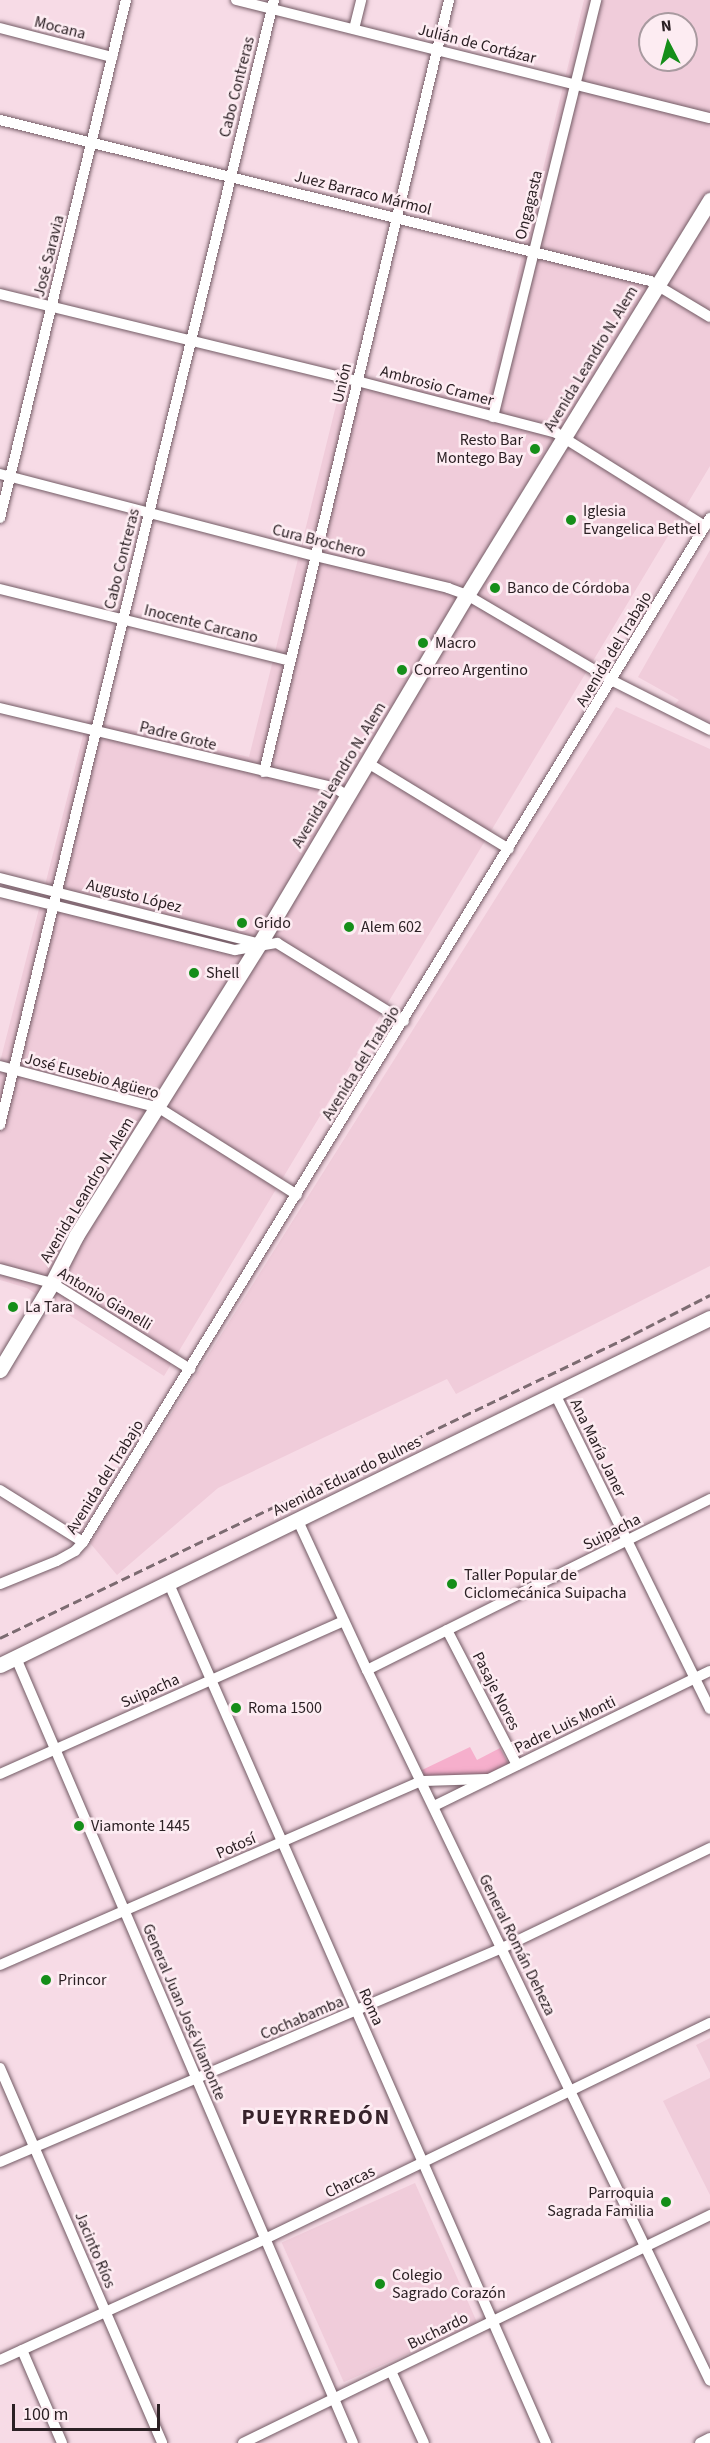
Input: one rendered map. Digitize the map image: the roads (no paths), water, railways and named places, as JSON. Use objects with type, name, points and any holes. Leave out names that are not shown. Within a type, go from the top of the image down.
[{"type":"main road","name":"Avenida Leandro N. Alem","points":[[0,1370],[52,1283],[76,1236],[159,1108],[260,944],[467,595],[710,200]]},
{"type":"main road","name":"Avenida Eduardo Bulnes","points":[[0,1665],[710,1318]]},
{"type":"street","name":"José Saravia","points":[[0,518],[5,475],[52,306],[126,0]]},
{"type":"street","name":"Julián de Cortázar","points":[[236,0],[273,4],[354,29],[710,118]]},
{"type":"street","points":[[354,29],[361,0]]},
{"type":"street","name":"Unión","points":[[264,772],[449,0]]},
{"type":"street","name":"Ongagasta","points":[[493,417],[596,0]]},
{"type":"street","name":"Cabo Contreras","points":[[0,1125],[273,4]]},
{"type":"street","name":"Mocana","points":[[0,28],[112,57]]},
{"type":"street","name":"Juez Barraco Mármol","points":[[0,120],[534,250],[657,284],[710,317]]},
{"type":"street","name":"Ambrosio Cramer","points":[[0,294],[357,381],[556,433],[708,522]]},
{"type":"street","name":"Cura Brochero","points":[[5,475],[315,556],[448,588],[467,595],[613,681],[710,730]]},
{"type":"street","name":"Avenida del Trabajo","points":[[0,1584],[57,1561],[75,1551],[83,1542],[613,681],[708,522]]},
{"type":"street","name":"Inocente Carcano","points":[[0,589],[290,661]]},
{"type":"street","name":"Padre Grote","points":[[0,708],[335,788],[348,796]]},
{"type":"street","points":[[368,763],[509,849]]},
{"type":"street","name":"Augusto López","points":[[0,878],[260,944]]},
{"type":"street","name":"Augusto López","points":[[0,892],[235,950],[276,943],[404,1021]]},
{"type":"street","name":"José Eusebio Agüero","points":[[0,1066],[159,1108],[297,1195]]},
{"type":"street","name":"Antonio Gianelli","points":[[0,1269],[52,1283],[190,1369]]},
{"type":"street","name":"Ana María Janer","points":[[555,1394],[710,1709]]},
{"type":"street","points":[[0,1490],[83,1542]]},
{"type":"street","name":"Suipacha","points":[[367,1670],[710,1499]]},
{"type":"street","name":"General Román Deheza","points":[[298,1521],[367,1670],[710,2381]]},
{"type":"street","name":"Roma","points":[[169,1584],[546,2443]]},
{"type":"street","name":"Suipacha","points":[[0,1774],[344,1621]]},
{"type":"street","name":"Pasaje Nores","points":[[447,1630],[517,1765]]},
{"type":"street","name":"General Juan José Viamonte","points":[[16,1658],[195,2079],[354,2443]]},
{"type":"street","name":"Padre Luis Monti","points":[[434,1806],[710,1671]]},
{"type":"street","name":"Potosí","points":[[0,1965],[421,1781],[489,1779]]},
{"type":"street","name":"Cochabamba","points":[[0,2162],[502,1948],[710,1848]]},
{"type":"street","name":"Charcas","points":[[0,2360],[265,2239],[710,2023]]},
{"type":"street","name":"Jacinto Ríos","points":[[0,2068],[162,2443]]},
{"type":"street","name":"Buchardo","points":[[243,2443],[710,2215]]},
{"type":"street","points":[[22,2350],[62,2443]]},
{"type":"street","points":[[391,2371],[424,2443]]},
{"type":"street","points":[[700,2443],[710,2438]]},
{"type":"railway","points":[[0,1638],[622,1340],[710,1295]]},
{"type":"place","name":"Resto Bar Montego Bay","points":[[535,449]]},
{"type":"place","name":"Iglesia Evangelica Bethel","points":[[571,520]]},
{"type":"place","name":"Banco de Córdoba","points":[[495,588]]},
{"type":"place","name":"Macro","points":[[423,643]]},
{"type":"place","name":"Correo Argentino","points":[[402,670]]},
{"type":"place","name":"Grido","points":[[242,923]]},
{"type":"place","name":"Alem 602","points":[[349,927]]},
{"type":"place","name":"Shell","points":[[194,973]]},
{"type":"place","name":"La Tara","points":[[13,1307]]},
{"type":"place","name":"Taller Popular de Ciclomecánica Suipacha","points":[[452,1584]]},
{"type":"place","name":"Roma 1500","points":[[236,1708]]},
{"type":"place","name":"Viamonte 1445","points":[[79,1826]]},
{"type":"place","name":"Princor","points":[[46,1980]]},
{"type":"place","name":"Parroquia Sagrada Familia","points":[[666,2202]]},
{"type":"place","name":"Colegio Sagrado Corazón","points":[[380,2284]]},
{"type":"district","name":"PUEYRREDÓN","points":[[316,2118]]}]
